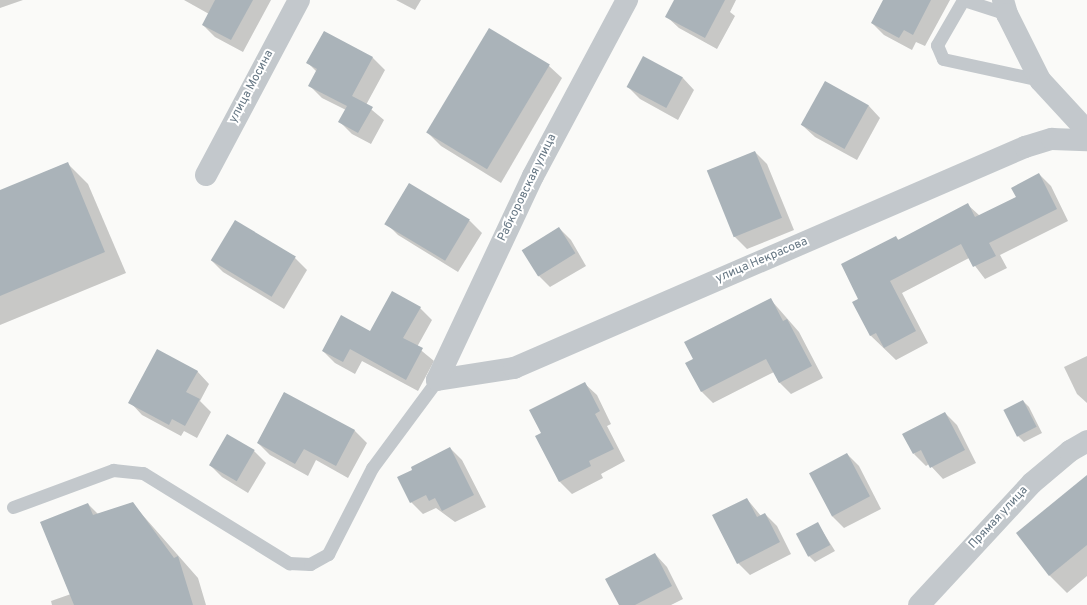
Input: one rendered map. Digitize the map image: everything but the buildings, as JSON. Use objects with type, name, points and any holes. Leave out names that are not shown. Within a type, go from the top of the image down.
[{"type":"street","name":"улица Мосина","points":[[206,175],[299,0]]},
{"type":"street","name":"Рабкоровская улица","points":[[437,380],[533,176],[627,0]]},
{"type":"street","points":[[1005,7],[1040,80],[1087,131]]},
{"type":"street","name":"улица Некрасова","points":[[437,380],[514,368],[1025,147],[1052,139],[1087,140]]},
{"type":"street","name":"Прямая улица","points":[[919,605],[1032,483],[1070,451],[1087,441]]},
{"type":"lane","points":[[1005,7],[964,0],[937,45],[943,59],[1040,80]]},
{"type":"lane","points":[[13,507],[113,470],[143,473],[289,563],[310,564],[328,554],[372,468],[437,380]]}]
